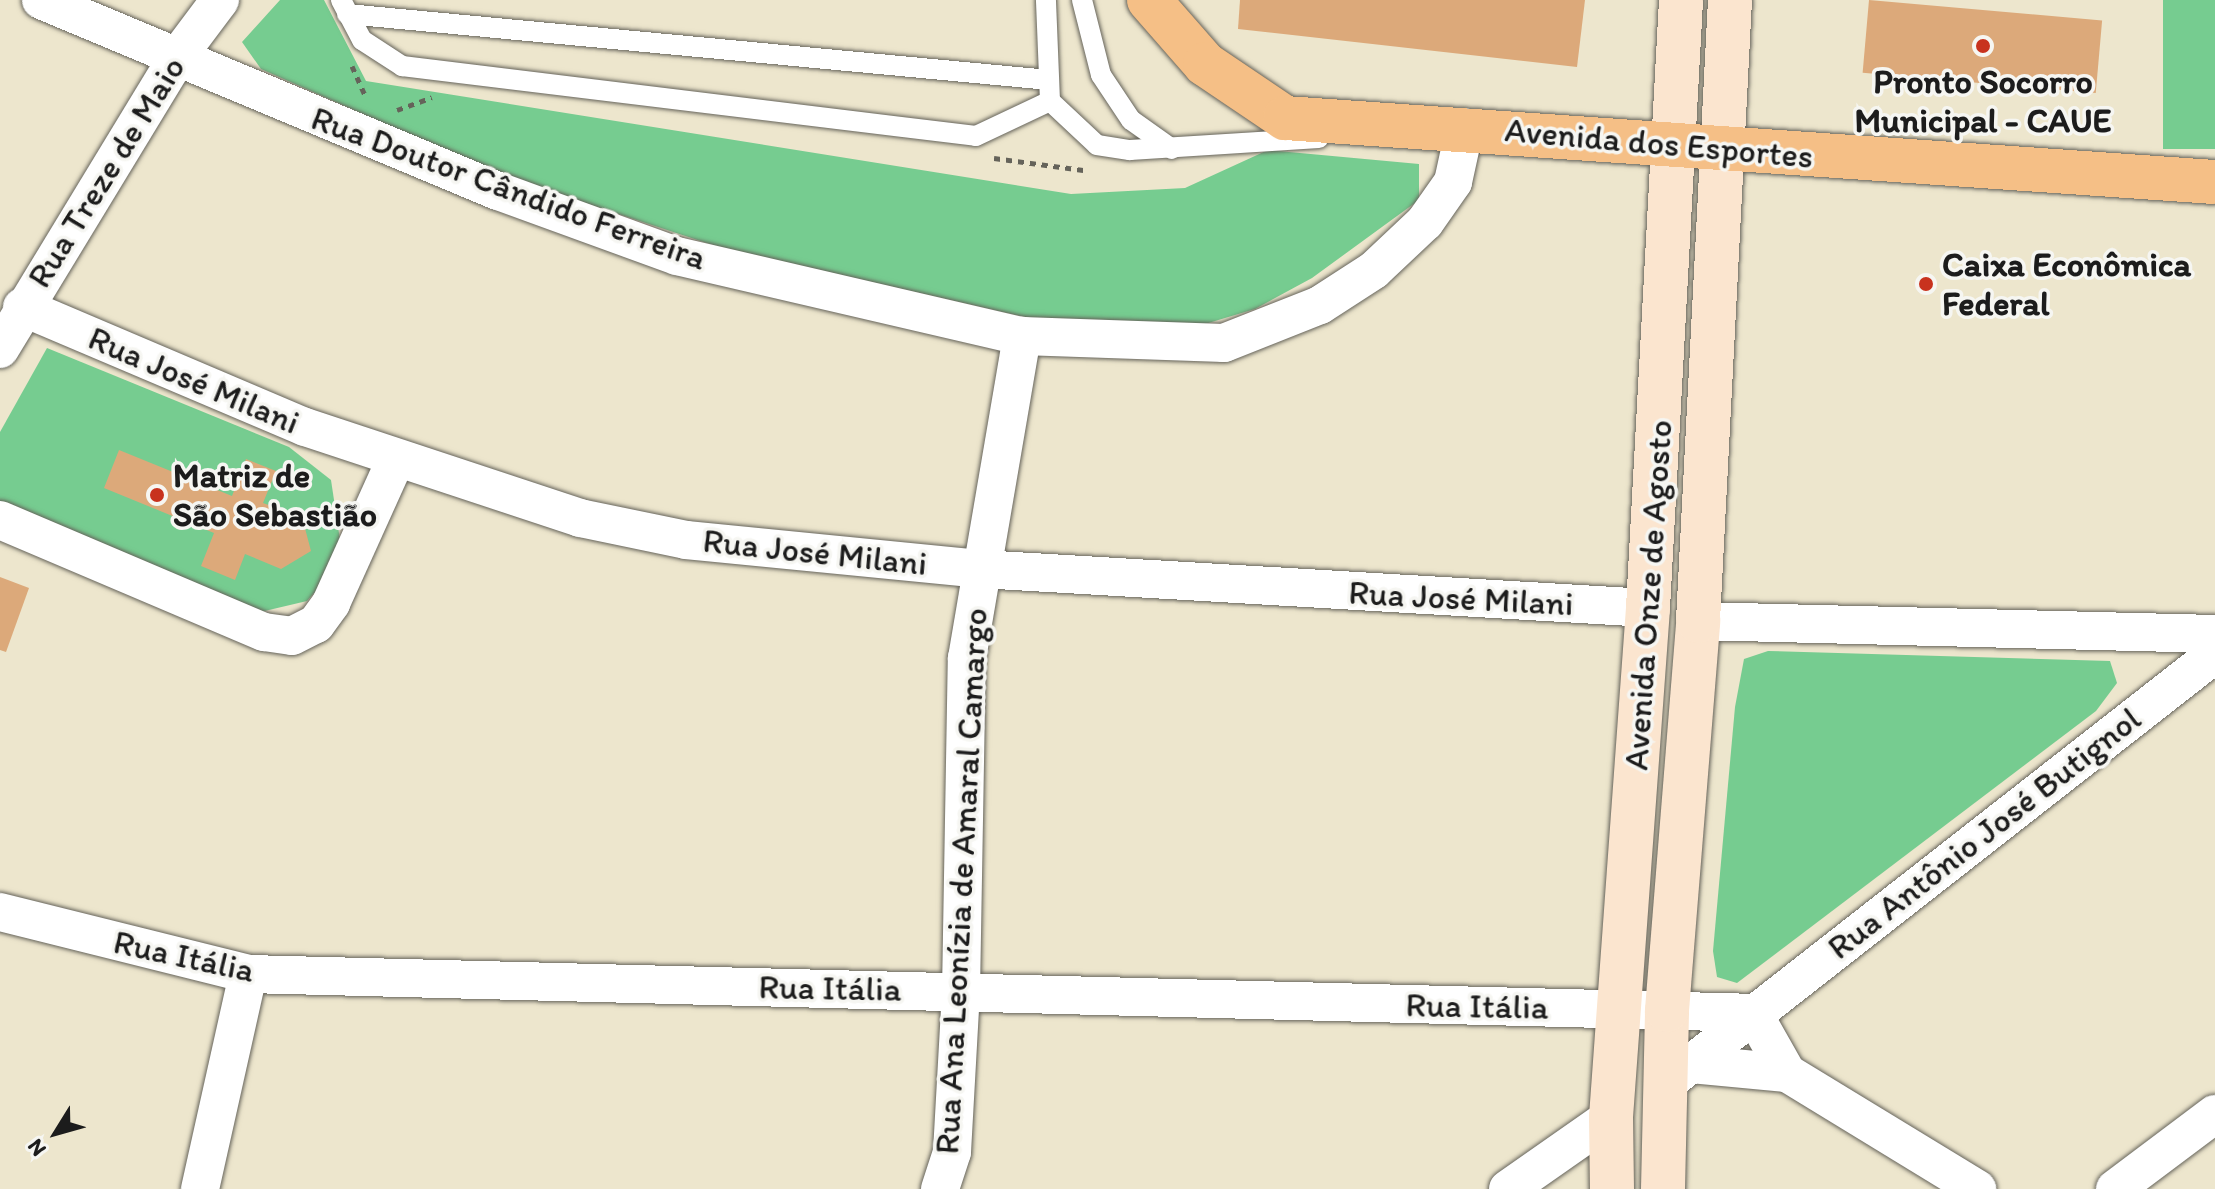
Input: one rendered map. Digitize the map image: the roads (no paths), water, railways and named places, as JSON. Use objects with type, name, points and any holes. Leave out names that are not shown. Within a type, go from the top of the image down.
[{"type":"main road","name":"Avenida dos Esportes","points":[[1149,0],[1240,94],[1285,118],[1350,127],[1465,127],[1721,149],[2215,182]]},
{"type":"main road","name":"Avenida Onze de Agosto","points":[[1612,1189],[1611,1117],[1648,608],[1681,0]]},
{"type":"main road","name":"Avenida Onze de Agosto","points":[[1663,1189],[1678,1074],[1667,1010],[1698,621],[1730,0]]},
{"type":"street","name":"Rua Doutor Cândido Ferreira","points":[[41,0],[498,191],[677,256],[1022,336],[1224,343],[1320,305],[1374,270],[1425,222],[1453,182],[1465,127]]},
{"type":"street","name":"Rua Treze de Maio","points":[[0,349],[22,307],[178,56],[220,0]]},
{"type":"street","name":"Rua José Milani","points":[[22,307],[396,459],[580,518],[686,540],[980,569],[1648,608]]},
{"type":"street","name":"Rua Ana Leonízia de Amaral Camargo","points":[[940,1189],[952,1152],[961,991],[967,658],[1022,336]]},
{"type":"street","points":[[0,520],[264,632],[292,636],[316,624],[331,603],[396,459]]},
{"type":"street","points":[[1698,621],[2215,634]]},
{"type":"street","name":"Rua Antônio José Butignol","points":[[1678,1074],[2215,654]]},
{"type":"street","name":"Rua Itália","points":[[0,912],[248,974],[1753,1013]]},
{"type":"street","points":[[200,1189],[248,974]]},
{"type":"street","points":[[1753,1013],[1787,1073],[1977,1189]]},
{"type":"street","points":[[1678,1074],[1787,1073]]},
{"type":"street","points":[[2115,1189],[2215,1114]]},
{"type":"street","points":[[1508,1189],[1611,1117]]},
{"type":"lane","points":[[1046,0],[1050,101],[1097,145],[1172,149],[1241,148],[1350,127]]},
{"type":"lane","points":[[1082,0],[1101,75],[1131,120],[1172,149]]},
{"type":"lane","points":[[344,7],[1049,80]]},
{"type":"lane","points":[[344,7],[380,58],[402,66],[976,136],[1050,101]]},
{"type":"place","name":"Pronto Socorro Municipal - CAUE","points":[[1983,46]]},
{"type":"place","name":"Caixa Econômica Federal","points":[[1926,284]]},
{"type":"place","name":"Matriz de São Sebastião","points":[[157,495]]}]
